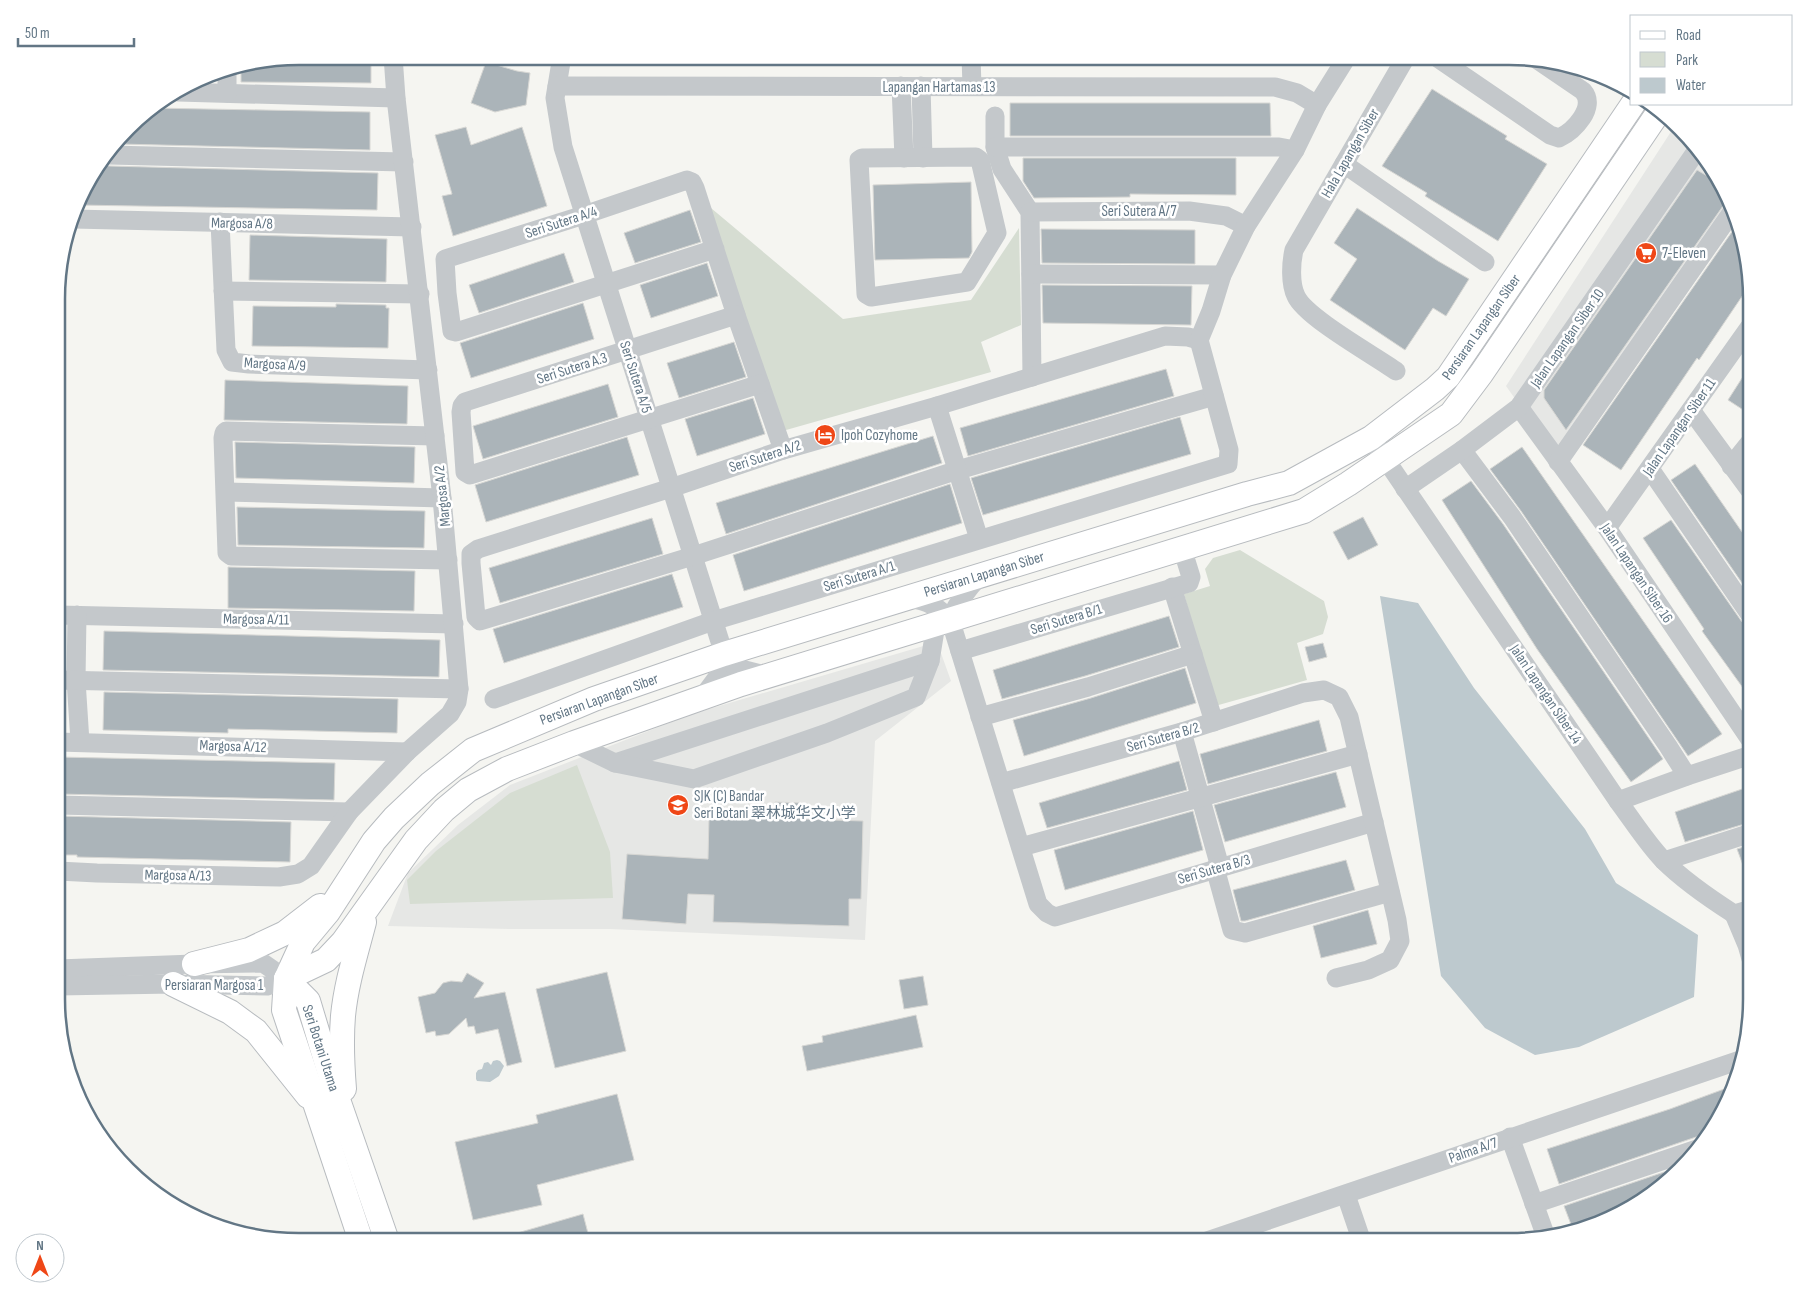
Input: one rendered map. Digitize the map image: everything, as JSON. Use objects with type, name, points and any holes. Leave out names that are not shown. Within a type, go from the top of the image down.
[{"type":"main road","name":"Persiaran Lapangan Siber","points":[[286,979],[303,942],[328,912],[374,841],[394,818],[430,784],[474,750],[594,698],[724,654],[1247,494],[1289,483],[1371,438],[1448,377],[1632,105]]},
{"type":"main road","name":"Persiaran Lapangan Siber","points":[[286,979],[326,960],[343,942],[416,840],[444,810],[468,790],[507,769],[574,743],[769,676],[1304,511],[1386,460],[1451,414],[1481,374],[1656,116]]},
{"type":"main road","points":[[194,964],[249,950],[286,933],[318,908],[358,866]]},
{"type":"main road","points":[[345,1121],[342,1053],[343,1015],[351,971],[368,908]]},
{"type":"main road","name":"Seri Botani Utama","points":[[286,979],[284,1010],[358,1233]]},
{"type":"main road","name":"Seri Botani Utama","points":[[286,979],[308,1001],[345,1121],[384,1233]]},
{"type":"main road","points":[[173,984],[230,1012],[256,1031],[279,1062],[316,1105]]},
{"type":"street","name":"Margosa A/2","points":[[298,874],[311,866],[349,812],[408,752],[450,714],[457,702],[459,688],[442,498],[394,65]]},
{"type":"street","name":"Seri Sutera A/5","points":[[560,65],[556,92],[563,147],[724,654]]},
{"type":"street","points":[[971,65],[972,86]]},
{"type":"street","points":[[693,556],[958,470],[1214,396],[1199,340],[1211,311],[1222,275],[1246,226],[1295,150],[1317,105],[1342,65]]},
{"type":"street","name":"Hala Lapangan Siber","points":[[1396,371],[1313,316],[1296,297],[1291,264],[1294,250],[1401,65]]},
{"type":"street","points":[[1448,65],[1550,135],[1559,138],[1568,134],[1579,123],[1588,102],[1587,96],[1583,91],[1550,68]]},
{"type":"street","points":[[227,93],[228,76]]},
{"type":"street","points":[[901,86],[904,158]]},
{"type":"street","name":"Lapangan Hartamas 13","points":[[556,92],[901,86],[1275,87],[1296,93],[1317,105]]},
{"type":"street","points":[[921,86],[923,158]]},
{"type":"street","points":[[189,92],[396,98]]},
{"type":"street","points":[[995,116],[995,147],[1002,169],[1030,212],[1032,377]]},
{"type":"street","points":[[995,147],[1278,147],[1295,150]]},
{"type":"street","points":[[114,155],[404,162]]},
{"type":"street","points":[[976,157],[980,160],[997,233],[967,282],[871,297],[866,294],[858,160],[862,158],[923,158],[976,157]]},
{"type":"street","name":"Jalan Lapangan Siber 10","points":[[1405,489],[1462,450],[1519,407],[1696,157]]},
{"type":"street","points":[[1344,164],[1485,262]]},
{"type":"street","name":"Seri Sutera A/4","points":[[606,285],[452,332],[446,293],[445,259],[687,180],[692,182],[695,188],[715,249]]},
{"type":"street","name":"Seri Sutera A/7","points":[[1030,212],[1189,211],[1226,216],[1246,226]]},
{"type":"street","points":[[1558,462],[1728,217]]},
{"type":"street","name":"Margosa A/8","points":[[79,219],[412,227]]},
{"type":"street","name":"Margosa A/9","points":[[220,222],[226,350],[232,362],[428,370]]},
{"type":"street","points":[[606,285],[715,249],[783,450]]},
{"type":"street","points":[[1031,274],[1222,275]]},
{"type":"street","points":[[223,291],[420,294]]},
{"type":"street","name":"Seri Sutera A.3","points":[[649,419],[470,475],[465,472],[461,412],[465,402],[736,315]]},
{"type":"street","name":"Seri Sutera A/2","points":[[693,556],[480,622],[476,617],[471,554],[478,549],[671,488],[783,450],[937,406],[1165,336],[1188,337],[1199,340]]},
{"type":"street","name":"Jalan Lapangan Siber 11","points":[[1607,528],[1743,336]]},
{"type":"street","points":[[649,419],[760,384]]},
{"type":"street","name":"Seri Sutera A/1","points":[[494,699],[713,621],[1228,464],[1229,450],[1214,396]]},
{"type":"street","points":[[937,406],[979,539]]},
{"type":"street","name":"Jalan Lapangan Siber 16","points":[[1519,407],[1607,528],[1743,729]]},
{"type":"street","points":[[1691,410],[1743,482]]},
{"type":"street","points":[[435,436],[226,431],[223,438],[227,553],[231,556],[448,560]]},
{"type":"street","name":"Jalan Lapangan Siber 14","points":[[1371,438],[1618,801],[1664,860],[1696,889],[1742,912]]},
{"type":"street","points":[[1462,450],[1512,517],[1687,776]]},
{"type":"street","points":[[1731,466],[1743,451]]},
{"type":"street","points":[[1650,469],[1743,604]]},
{"type":"street","points":[[226,492],[442,498]]},
{"type":"street","name":"Seri Sutera B/1","points":[[960,651],[1189,583],[1191,577],[1182,548]]},
{"type":"street","points":[[574,743],[615,763],[694,779],[828,733],[916,697],[943,621],[967,588],[981,575]]},
{"type":"street","points":[[1172,587],[1214,722]]},
{"type":"street","points":[[909,598],[938,607],[943,621],[960,651],[1021,847],[1358,754],[1397,920],[1400,941],[1390,960],[1368,970],[1336,978]]},
{"type":"street","points":[[67,615],[67,680],[80,742]]},
{"type":"street","name":"Margosa A/11","points":[[67,615],[454,624]]},
{"type":"street","points":[[724,654],[737,668],[769,676]]},
{"type":"street","points":[[702,698],[722,671],[724,654]]},
{"type":"street","points":[[980,718],[1193,654]]},
{"type":"street","points":[[615,763],[930,661]]},
{"type":"street","points":[[67,680],[459,688]]},
{"type":"street","name":"Seri Sutera B/2","points":[[1001,784],[1182,732],[1304,693],[1324,690],[1339,697],[1349,717],[1358,754]]},
{"type":"street","points":[[1182,732],[1201,797],[1232,930],[1245,934],[1390,892]]},
{"type":"street","name":"Margosa A/12","points":[[65,742],[408,752]]},
{"type":"street","points":[[1618,801],[1743,758]]},
{"type":"street","points":[[65,806],[349,812]]},
{"type":"street","name":"Seri Sutera B/3","points":[[1021,847],[1038,904],[1047,913],[1055,917],[1374,822]]},
{"type":"street","points":[[1664,860],[1743,835]]},
{"type":"street","name":"Margosa A/13","points":[[65,871],[278,877],[298,874]]},
{"type":"street","name":"Persiaran Margosa 1","points":[[65,968],[263,964],[286,979]]},
{"type":"street","name":"Persiaran Margosa 1","points":[[65,986],[173,984],[267,986],[286,979]]},
{"type":"street","name":"Palma A/7","points":[[1231,1233],[1734,1062]]},
{"type":"street","points":[[1510,1137],[1544,1231]]},
{"type":"street","points":[[1534,1204],[1685,1153]]},
{"type":"street","points":[[1346,1195],[1359,1233]]},
{"type":"shaded area","points":[[1672,130],[1704,169],[1719,195],[1728,217],[1560,462],[1506,386]]},
{"type":"shaded area","name":"SJK (C) Bandar Seri Botani 翠林城华文小学","points":[[937,642],[951,681],[875,741],[865,940],[610,929],[388,926],[408,873],[458,825],[510,785],[692,714]]},
{"type":"green space","points":[[705,203],[843,319],[971,300],[1019,228],[1021,325],[981,342],[991,372],[779,432]]},
{"type":"green space","points":[[1240,550],[1324,601],[1328,617],[1323,634],[1297,643],[1307,680],[1215,706],[1184,594],[1210,586],[1205,569],[1213,558]]},
{"type":"green space","points":[[577,765],[610,852],[613,898],[410,904],[407,880],[436,851],[510,793]]},
{"type":"water","points":[[1380,596],[1418,603],[1474,688],[1585,829],[1616,883],[1698,935],[1694,997],[1579,1047],[1535,1055],[1485,1028],[1441,976]]},
{"type":"water","points":[[497,1060],[504,1066],[499,1076],[490,1082],[477,1081],[476,1073],[482,1069],[484,1063],[488,1062],[491,1065],[493,1061]]},
{"type":"building","points":[[371,65],[371,83],[241,82],[241,72],[268,67]]},
{"type":"building","points":[[485,65],[496,65],[530,73],[526,105],[495,112],[471,103]]},
{"type":"building","points":[[1432,89],[1507,136],[1505,139],[1547,164],[1498,241],[1425,196],[1427,193],[1382,166]]},
{"type":"building","points":[[1010,103],[1270,103],[1271,136],[1010,136]]},
{"type":"building","points":[[163,108],[370,112],[370,150],[124,144],[133,133]]},
{"type":"building","points":[[466,127],[471,145],[522,127],[547,206],[453,236],[442,196],[452,194],[435,135]]},
{"type":"building","points":[[1023,158],[1236,158],[1236,195],[1130,194],[1130,197],[1034,198],[1023,181]]},
{"type":"building","points":[[107,165],[378,173],[377,210],[85,205]]},
{"type":"building","points":[[1697,170],[1709,177],[1724,206],[1566,430],[1544,398],[1544,390]]},
{"type":"building","points":[[971,182],[972,252],[969,258],[875,260],[873,185]]},
{"type":"building","points":[[1357,208],[1469,279],[1446,316],[1433,308],[1405,350],[1330,300],[1357,259],[1334,243]]},
{"type":"building","points":[[690,210],[701,242],[635,263],[624,233]]},
{"type":"building","points":[[1041,229],[1195,230],[1195,264],[1042,263]]},
{"type":"building","points":[[1733,230],[1739,253],[1743,295],[1699,360],[1697,358],[1621,470],[1583,445]]},
{"type":"building","points":[[250,235],[387,239],[386,282],[249,280]]},
{"type":"building","points":[[564,253],[574,282],[479,313],[469,285]]},
{"type":"building","points":[[707,263],[718,296],[651,318],[640,285]]},
{"type":"building","points":[[1042,285],[1192,286],[1191,325],[1043,323]]},
{"type":"building","points":[[583,303],[594,339],[471,378],[460,343]]},
{"type":"building","points":[[336,304],[386,305],[386,308],[389,308],[388,348],[252,346],[253,306],[336,307]]},
{"type":"building","points":[[734,342],[746,377],[679,398],[667,363]]},
{"type":"building","points":[[1166,369],[1174,396],[968,456],[960,428]]},
{"type":"building","points":[[1743,377],[1743,410],[1728,400]]},
{"type":"building","points":[[225,380],[408,386],[407,424],[224,420]]},
{"type":"building","points":[[608,384],[618,417],[483,459],[473,426]]},
{"type":"building","points":[[753,398],[765,434],[697,456],[685,419]]},
{"type":"building","points":[[1180,417],[1191,454],[983,515],[971,478]]},
{"type":"building","points":[[933,436],[942,463],[726,534],[716,503]]},
{"type":"building","points":[[627,437],[639,475],[486,522],[475,485]]},
{"type":"building","points":[[235,442],[415,447],[414,483],[236,478]]},
{"type":"building","points":[[1522,447],[1722,734],[1688,756],[1521,511],[1490,469]]},
{"type":"building","points":[[1695,464],[1743,533],[1743,584],[1671,480]]},
{"type":"building","points":[[1471,481],[1503,524],[1663,759],[1631,782],[1537,649],[1442,500]]},
{"type":"building","points":[[950,484],[962,523],[744,591],[733,555]]},
{"type":"building","points":[[237,507],[425,511],[424,548],[238,545]]},
{"type":"building","points":[[1363,517],[1378,545],[1348,560],[1333,532]]},
{"type":"building","points":[[652,518],[663,554],[500,603],[489,568]]},
{"type":"building","points":[[1671,520],[1743,623],[1743,688],[1702,631],[1704,629],[1643,538]]},
{"type":"building","points":[[228,567],[415,571],[414,611],[228,608]]},
{"type":"building","points":[[672,574],[683,607],[504,663],[493,629]]},
{"type":"building","points":[[1169,616],[1179,647],[1002,699],[993,670]]},
{"type":"building","points":[[104,631],[440,640],[439,677],[103,670]]},
{"type":"building","points":[[1323,643],[1327,657],[1309,662],[1305,647]]},
{"type":"building","points":[[1185,668],[1196,703],[1024,756],[1013,720],[1091,698]]},
{"type":"building","points":[[104,692],[398,699],[397,733],[228,729],[228,733],[103,730]]},
{"type":"building","points":[[1319,720],[1327,751],[1208,784],[1200,754]]},
{"type":"building","points":[[65,757],[335,763],[334,800],[65,794]]},
{"type":"building","points":[[1179,761],[1187,790],[1047,828],[1039,803]]},
{"type":"building","points":[[1336,772],[1346,807],[1225,842],[1214,805]]},
{"type":"building","points":[[1743,789],[1743,824],[1685,842],[1675,812]]},
{"type":"building","points":[[775,802],[802,803],[801,819],[863,821],[861,899],[849,899],[849,926],[713,922],[714,895],[688,894],[686,924],[622,919],[627,854],[708,859],[709,817],[775,819]]},
{"type":"building","points":[[1193,811],[1203,850],[1065,890],[1054,850]]},
{"type":"building","points":[[65,816],[291,822],[290,862],[77,857],[77,855],[65,855]]},
{"type":"building","points":[[1743,847],[1743,865],[1737,849]]},
{"type":"building","points":[[1346,860],[1355,890],[1241,921],[1233,890]]},
{"type":"building","points":[[1368,910],[1377,944],[1321,958],[1313,926]]},
{"type":"building","points":[[607,972],[626,1051],[555,1068],[536,989]]},
{"type":"building","points":[[467,973],[484,983],[474,998],[505,992],[522,1062],[507,1066],[498,1029],[476,1034],[474,1026],[468,1027],[466,1018],[449,1034],[436,1036],[435,1031],[426,1033],[418,997],[435,993],[443,983],[451,981],[462,982]]},
{"type":"building","points":[[923,976],[928,1005],[904,1009],[899,980]]},
{"type":"building","points":[[916,1015],[923,1047],[807,1071],[802,1046],[823,1042],[822,1036]]},
{"type":"building","points":[[1725,1089],[1712,1116],[1698,1137],[1559,1184],[1547,1149],[1670,1109]]},
{"type":"building","points":[[617,1094],[634,1160],[537,1185],[542,1205],[473,1220],[455,1142],[538,1123],[536,1115]]},
{"type":"building","points":[[1668,1171],[1652,1185],[1626,1202],[1584,1221],[1571,1225],[1564,1206]]},
{"type":"building","points":[[583,1214],[588,1233],[517,1233]]},
{"type":"place","name":"7-Eleven","points":[[1646,253]]},
{"type":"place","name":"Ipoh Cozyhome","points":[[825,435]]},
{"type":"place","name":"SJK (C) Bandar Seri Botani 翠林城华文小学","points":[[678,805]]}]
